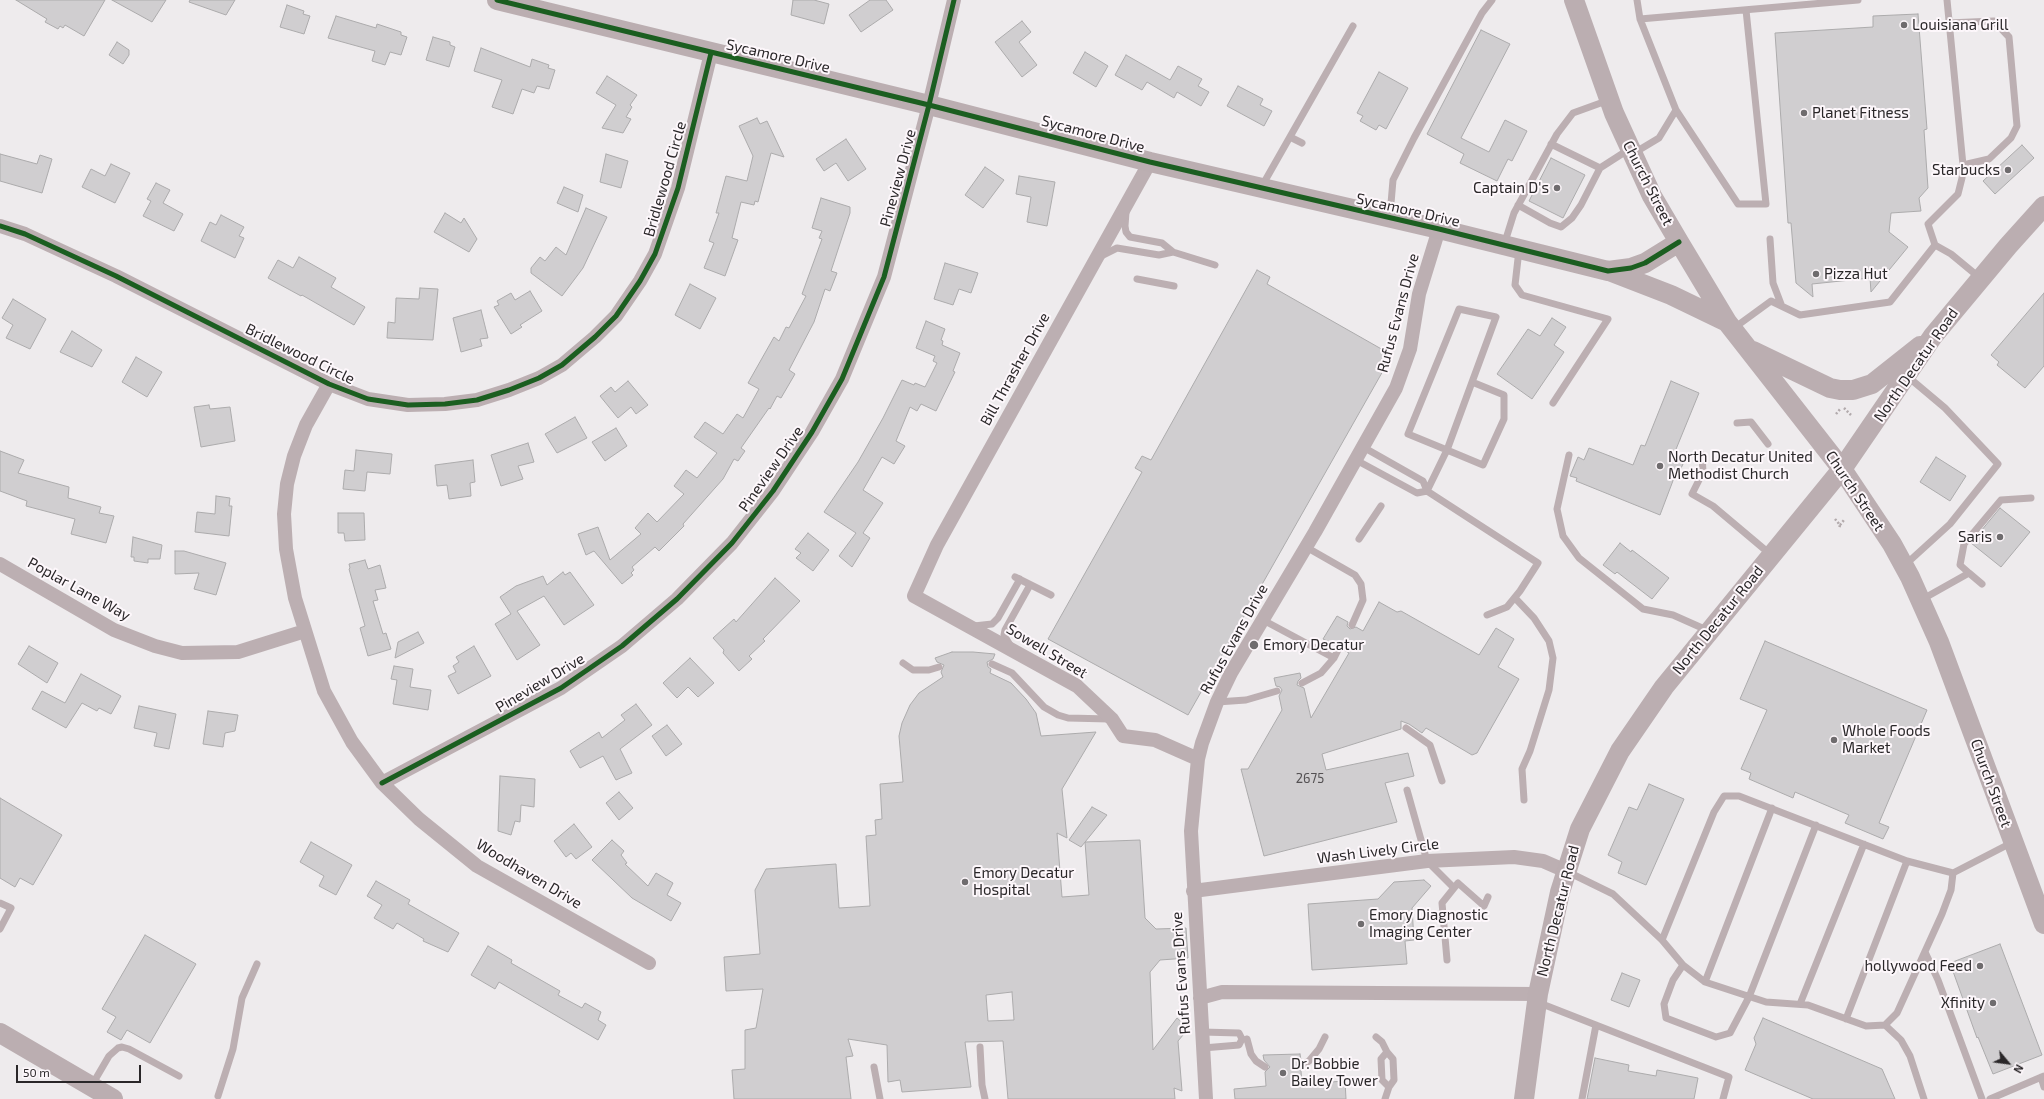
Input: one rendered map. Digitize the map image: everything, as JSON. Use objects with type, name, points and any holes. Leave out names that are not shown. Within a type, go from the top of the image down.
[{"type":"main road","name":"Sycamore Drive","points":[[497,0],[525,3],[711,53],[930,105],[1150,162],[1389,217],[1608,271],[1631,268],[1645,263],[1679,242]]},
{"type":"main road","name":"Church Street","points":[[1574,0],[1609,100],[1652,196],[1730,325],[1842,469],[1892,544],[1939,642],[2044,924]]},
{"type":"main road","name":"North Decatur Road","points":[[1524,1099],[1537,998],[1553,922],[1566,871],[1587,814],[1620,751],[1664,687],[1842,469],[1933,336],[1980,278],[2044,206]]},
{"type":"main road","points":[[1608,271],[1671,295],[1730,325]]},
{"type":"main road","points":[[1749,350],[1830,388],[1852,390],[1872,384],[1933,336]]},
{"type":"main road","points":[[0,1033],[98,1094]]},
{"type":"street","name":"Pineview Drive","points":[[382,783],[561,688],[622,646],[677,599],[737,537],[782,478],[812,432],[842,379],[884,277],[930,105],[954,0]]},
{"type":"street","name":"Bridlewood Circle","points":[[0,226],[25,234],[116,276],[329,384],[368,399],[408,404],[445,404],[477,400],[509,390],[539,378],[562,365],[595,338],[616,316],[640,281],[655,254],[678,188],[711,53]]},
{"type":"street","name":"Bill Thrasher Drive","points":[[914,596],[937,545],[1150,162]]},
{"type":"street","name":"Rufus Evans Drive","points":[[1206,1099],[1193,891],[1191,831],[1198,759],[1217,702],[1232,673],[1306,547],[1396,388],[1410,349],[1420,294],[1439,229]]},
{"type":"street","name":"Woodhaven Drive","points":[[329,384],[306,425],[294,456],[287,484],[284,514],[289,563],[295,598],[324,691],[352,742],[382,783],[419,818],[477,866],[649,963]]},
{"type":"street","name":"Poplar Lane Way","points":[[0,564],[114,630],[155,646],[182,653],[238,652],[305,631]]},
{"type":"street","name":"Sowell Street","points":[[914,596],[1077,686],[1112,719],[1123,736],[1155,740],[1198,759]]},
{"type":"street","name":"Wash Lively Circle","points":[[1193,891],[1427,861],[1514,857],[1543,861],[1566,871]]},
{"type":"street","points":[[1200,998],[1222,992],[1537,998]]},
{"type":"lane","points":[[1389,217],[1393,180],[1478,20],[1492,0]]},
{"type":"lane","points":[[1636,0],[1640,19],[1676,110],[1738,204],[1766,204],[1746,10]]},
{"type":"lane","points":[[1640,19],[1858,0]]},
{"type":"lane","points":[[1947,0],[1948,23],[1963,165],[1958,194],[1928,224],[1935,245],[1951,254],[1980,278]]},
{"type":"lane","points":[[1948,23],[1994,21],[2009,37],[2017,126],[2011,138],[1989,159],[1963,165]]},
{"type":"lane","points":[[1261,188],[1353,26]]},
{"type":"lane","points":[[1553,403],[1608,319],[1522,295],[1515,285],[1512,247],[1518,205],[1551,144],[1573,113],[1609,100]]},
{"type":"lane","points":[[1518,205],[1560,227],[1572,218],[1581,205],[1600,168],[1659,138],[1676,110]]},
{"type":"lane","points":[[1290,137],[1302,143]]},
{"type":"lane","points":[[1551,144],[1600,168]]},
{"type":"lane","points":[[1128,202],[1125,226],[1126,232],[1130,237],[1162,243],[1173,252],[1215,265]]},
{"type":"lane","points":[[1770,240],[1773,283],[1780,304]]},
{"type":"lane","points":[[1730,325],[1771,301],[1780,304],[1800,315],[1890,302],[1935,245]]},
{"type":"lane","points":[[1095,260],[1108,251],[1117,248],[1159,255],[1173,252]]},
{"type":"lane","points":[[1137,279],[1174,286]]},
{"type":"lane","points":[[1427,491],[1447,450],[1472,382],[1496,317],[1459,309],[1408,434],[1447,450],[1482,465],[1504,419],[1504,395],[1472,382]]},
{"type":"lane","points":[[1903,566],[1950,524],[1998,464],[1945,408],[1907,376]]},
{"type":"lane","points":[[1737,423],[1750,422],[1768,444]]},
{"type":"lane","points":[[1363,447],[1424,481],[1427,491],[1538,563],[1515,598],[1507,607],[1487,615]]},
{"type":"lane","points":[[1570,455],[1557,509],[1562,536],[1579,558],[1643,610],[1673,615],[1709,631]]},
{"type":"lane","points":[[1702,455],[1703,472],[1692,494],[1713,506],[1772,555]]},
{"type":"lane","points":[[1356,460],[1417,493],[1427,491]]},
{"type":"lane","points":[[1982,584],[1960,565],[1964,544],[2001,500],[2031,498]]},
{"type":"lane","points":[[1359,538],[1381,506]]},
{"type":"lane","points":[[1306,547],[1355,575],[1361,584],[1363,600],[1352,625]]},
{"type":"lane","points":[[1920,600],[1969,573]]},
{"type":"lane","points":[[969,626],[992,624],[998,618],[1018,578],[1051,595]]},
{"type":"lane","points":[[1014,650],[1007,642],[1004,630],[1030,585]]},
{"type":"lane","points":[[1515,598],[1534,618],[1550,641],[1553,658],[1549,690],[1530,751],[1522,769],[1524,800]]},
{"type":"lane","points":[[1263,620],[1334,658]]},
{"type":"lane","points":[[1302,683],[1320,673],[1334,658],[1339,648]]},
{"type":"lane","points":[[903,663],[913,670],[929,670],[939,666]]},
{"type":"lane","points":[[992,664],[1012,673],[1044,707],[1058,715],[1068,718],[1112,719]]},
{"type":"lane","points":[[1217,702],[1246,700],[1277,691]]},
{"type":"lane","points":[[1406,728],[1430,745],[1442,781]]},
{"type":"lane","points":[[1407,790],[1427,861],[1454,888]]},
{"type":"lane","points":[[1662,940],[1714,812],[1724,796],[1740,796],[1908,861],[1953,872],[2013,842]]},
{"type":"lane","points":[[1705,982],[1772,808]]},
{"type":"lane","points":[[1683,965],[1673,980],[1664,1004],[1666,1018],[1716,1037],[1730,1033],[1749,997],[1816,825]]},
{"type":"lane","points":[[1800,1004],[1864,844]]},
{"type":"lane","points":[[1846,1019],[1908,861]]},
{"type":"lane","points":[[1566,871],[1613,894],[1662,940],[1683,965],[1705,982],[1766,1002],[1808,1005],[1866,1026],[1885,1025],[1897,1013],[1951,890],[1953,872]]},
{"type":"lane","points":[[1447,960],[1442,903],[1458,883],[1484,906],[1488,897]]},
{"type":"lane","points":[[0,903],[11,908],[0,929]]},
{"type":"lane","points":[[1925,952],[1938,980],[1982,1099]]},
{"type":"lane","points":[[218,1096],[233,1049],[242,998],[257,964]]},
{"type":"lane","points":[[1537,998],[1596,1025],[1728,1077],[1723,1099]]},
{"type":"lane","points":[[1582,1099],[1596,1025]]},
{"type":"lane","points":[[1885,1025],[1901,1040],[1910,1056],[1924,1099]]},
{"type":"lane","points":[[1202,1032],[1240,1033],[1242,1039],[1239,1045],[1203,1048]]},
{"type":"lane","points":[[1301,1066],[1309,1061],[1319,1049],[1325,1037]]},
{"type":"lane","points":[[1376,1037],[1382,1042],[1387,1052],[1393,1059],[1394,1080],[1389,1087],[1385,1099]]},
{"type":"lane","points":[[1247,1039],[1256,1061],[1265,1067]]},
{"type":"lane","points":[[98,1094],[109,1056],[118,1048],[122,1047],[129,1049],[178,1076]]},
{"type":"lane","points":[[980,1047],[982,1085],[985,1099]]},
{"type":"lane","points":[[1387,1052],[1381,1059],[1382,1080],[1389,1087]]},
{"type":"lane","points":[[874,1067],[880,1099]]},
{"type":"lane","points":[[1990,1099],[2042,1076],[2044,1087]]},
{"type":"path","points":[[1836,414],[1843,406]]},
{"type":"path","points":[[1835,519],[1840,525]]},
{"type":"path","points":[[1840,529],[1840,525],[1844,520]]},
{"type":"building","points":[[16,0],[105,0],[84,36],[65,25],[63,28],[60,26],[58,29],[45,22],[47,19]]},
{"type":"building","points":[[112,0],[166,0],[152,22]]},
{"type":"building","points":[[190,0],[235,0],[226,15],[189,2]]},
{"type":"building","points":[[793,0],[814,0],[829,4],[824,24],[791,15]]},
{"type":"building","points":[[870,0],[886,0],[893,10],[861,32],[849,15]]},
{"type":"building","points":[[287,5],[304,11],[303,14],[310,16],[304,34],[280,27]]},
{"type":"building","points":[[1918,14],[1927,129],[1924,130],[1928,188],[1919,198],[1921,211],[1891,213],[1889,232],[1908,247],[1871,292],[1870,278],[1812,284],[1813,297],[1796,283],[1791,223],[1788,223],[1775,33],[1873,27],[1873,16]]},
{"type":"building","points":[[336,16],[376,28],[377,24],[401,32],[401,35],[407,37],[401,55],[390,52],[385,65],[372,61],[375,51],[328,38]]},
{"type":"building","points":[[1022,21],[1031,32],[1019,42],[1037,65],[1022,77],[995,42]]},
{"type":"building","points":[[1481,30],[1510,44],[1461,138],[1489,152],[1505,120],[1527,131],[1512,161],[1508,159],[1497,181],[1460,163],[1464,154],[1427,134]]},
{"type":"building","points":[[433,37],[450,42],[450,45],[455,47],[449,67],[426,60]]},
{"type":"building","points":[[117,42],[129,50],[129,55],[123,64],[109,55]]},
{"type":"building","points":[[481,48],[530,67],[532,59],[549,65],[548,68],[555,70],[549,89],[537,86],[534,93],[522,89],[513,114],[492,107],[502,80],[474,71]]},
{"type":"building","points":[[1085,52],[1108,66],[1096,87],[1073,73]]},
{"type":"building","points":[[1126,55],[1170,80],[1178,66],[1202,79],[1198,86],[1209,92],[1201,106],[1177,92],[1174,98],[1147,82],[1142,90],[1115,75]]},
{"type":"building","points":[[1379,72],[1408,88],[1386,129],[1379,125],[1376,130],[1360,121],[1363,116],[1357,113]]},
{"type":"building","points":[[607,76],[637,95],[630,105],[632,107],[626,117],[631,119],[623,133],[602,128],[616,105],[596,93]]},
{"type":"building","points":[[1238,86],[1263,99],[1260,105],[1272,111],[1264,126],[1227,106]]},
{"type":"building","points":[[757,118],[760,124],[767,121],[784,157],[771,153],[758,202],[755,201],[754,205],[741,202],[732,238],[738,240],[725,276],[704,268],[714,243],[709,241],[719,213],[716,213],[726,176],[747,181],[753,156],[739,126]]},
{"type":"building","points":[[846,139],[866,169],[848,181],[836,163],[824,171],[816,159]]},
{"type":"building","name":"Starbucks","points":[[2022,145],[2034,158],[1995,194],[1983,181]]},
{"type":"building","points":[[0,154],[37,164],[40,155],[52,159],[42,193],[0,181]]},
{"type":"building","points":[[606,154],[628,161],[621,188],[600,182]]},
{"type":"building","name":"Captain D's","points":[[1551,158],[1585,175],[1563,218],[1529,201]]},
{"type":"building","points":[[111,164],[130,173],[115,203],[82,187],[91,169],[105,176]]},
{"type":"building","points":[[985,167],[1004,180],[983,208],[965,195]]},
{"type":"building","points":[[1019,176],[1055,182],[1047,226],[1027,222],[1031,197],[1016,194]]},
{"type":"building","points":[[156,183],[170,190],[163,203],[183,214],[174,231],[143,216],[151,201],[147,199]]},
{"type":"building","points":[[564,187],[583,195],[578,212],[557,203]]},
{"type":"building","points":[[821,198],[850,207],[850,213],[831,271],[837,273],[830,291],[825,289],[814,322],[789,370],[795,374],[781,398],[777,396],[770,409],[769,408],[741,448],[745,451],[738,461],[734,459],[723,479],[683,524],[684,526],[659,551],[655,547],[632,567],[634,570],[631,573],[633,575],[622,584],[594,551],[586,555],[578,534],[598,527],[610,560],[641,534],[635,528],[648,513],[657,522],[684,494],[674,486],[686,470],[697,478],[717,453],[694,437],[705,422],[723,434],[737,414],[743,418],[759,389],[748,383],[774,337],[779,341],[786,327],[789,328],[806,296],[802,294],[822,239],[819,238],[822,231],[812,228]]},
{"type":"building","points":[[586,208],[607,217],[583,268],[562,296],[531,273],[531,268],[540,257],[545,261],[556,247],[566,255]]},
{"type":"building","points":[[445,213],[461,223],[464,218],[477,239],[469,252],[434,232]]},
{"type":"building","points":[[221,215],[244,227],[239,236],[244,238],[235,258],[201,241],[210,222],[216,225]]},
{"type":"building","points":[[299,257],[336,278],[331,287],[365,307],[354,325],[302,295],[301,296],[268,278],[278,260],[293,268]]},
{"type":"building","points":[[945,263],[978,273],[971,293],[959,289],[953,305],[934,299]]},
{"type":"building","points":[[1257,270],[1270,277],[1267,284],[1392,355],[1188,715],[1048,639],[1142,472],[1135,468],[1142,456],[1151,460]]},
{"type":"building","points":[[690,284],[716,298],[700,329],[675,315]]},
{"type":"building","points":[[420,288],[438,289],[433,340],[387,338],[388,322],[395,323],[396,298],[419,299]]},
{"type":"building","points":[[530,291],[542,311],[520,325],[522,327],[511,334],[494,307],[499,305],[497,301],[511,293],[515,300]]},
{"type":"building","points":[[2044,293],[2044,366],[2025,388],[1997,365],[1999,362],[1991,355]]},
{"type":"building","points":[[13,299],[46,319],[30,349],[6,338],[13,325],[2,318]]},
{"type":"building","points":[[481,310],[488,338],[480,339],[482,346],[461,352],[453,318]]},
{"type":"building","points":[[1552,318],[1566,327],[1554,345],[1564,352],[1532,399],[1497,374],[1528,329],[1540,336]]},
{"type":"building","points":[[926,321],[945,329],[941,340],[943,341],[942,345],[960,353],[953,371],[955,372],[936,411],[921,404],[917,411],[910,407],[896,441],[905,446],[894,464],[882,457],[863,490],[883,503],[863,533],[870,538],[852,567],[839,556],[856,533],[824,512],[858,462],[883,418],[902,380],[914,385],[915,383],[925,387],[937,363],[933,361],[935,356],[916,348]]},
{"type":"building","points":[[72,331],[102,350],[92,367],[60,352]]},
{"type":"building","points":[[136,357],[162,372],[147,397],[122,382]]},
{"type":"building","points":[[628,381],[648,405],[636,414],[631,407],[618,418],[600,396],[611,387],[615,392]]},
{"type":"building","points":[[1671,381],[1699,393],[1672,459],[1683,464],[1676,479],[1674,478],[1660,515],[1576,481],[1577,478],[1570,476],[1578,457],[1584,460],[1589,448],[1633,465],[1641,445],[1645,446]]},
{"type":"building","points":[[209,405],[210,409],[230,407],[235,441],[201,447],[194,407]]},
{"type":"building","points":[[575,417],[587,438],[557,453],[545,434]]},
{"type":"building","points":[[616,428],[627,446],[605,461],[592,442]]},
{"type":"building","points":[[528,443],[534,462],[518,466],[523,479],[501,486],[491,455]]},
{"type":"building","points":[[356,450],[392,454],[390,474],[367,472],[365,491],[343,489],[345,470],[354,471]]},
{"type":"building","points":[[0,451],[24,460],[18,473],[69,487],[68,498],[101,507],[99,513],[114,516],[106,543],[71,534],[75,519],[26,506],[27,501],[0,491]]},
{"type":"building","points":[[1936,457],[1966,476],[1950,501],[1920,482]]},
{"type":"building","points":[[473,460],[475,482],[470,483],[471,496],[449,499],[447,485],[437,486],[435,465]]},
{"type":"building","points":[[216,496],[230,498],[229,506],[232,506],[229,536],[195,532],[197,512],[215,514]]},
{"type":"building","name":"Saris","points":[[2000,508],[2030,532],[2001,567],[1971,543]]},
{"type":"building","points":[[338,513],[364,513],[365,540],[345,541],[344,533],[338,533]]},
{"type":"building","points":[[808,533],[829,550],[813,571],[796,558],[801,553],[795,549]]},
{"type":"building","points":[[133,537],[162,545],[160,559],[148,559],[148,563],[134,561],[134,557],[131,557]]},
{"type":"building","points":[[1620,543],[1631,552],[1632,550],[1669,578],[1652,599],[1617,572],[1615,574],[1603,565]]},
{"type":"building","points":[[175,551],[184,551],[226,563],[216,595],[194,589],[199,573],[175,574]]},
{"type":"building","points":[[365,560],[368,569],[380,565],[386,588],[375,590],[378,600],[373,601],[383,634],[386,633],[391,649],[368,656],[360,628],[365,626],[349,569],[349,564]]},
{"type":"building","points":[[563,572],[565,575],[570,572],[594,605],[564,625],[544,596],[517,611],[540,645],[517,660],[495,624],[511,614],[500,597],[516,586],[543,576],[547,585]]},
{"type":"building","points":[[775,578],[800,601],[763,639],[765,641],[749,656],[752,659],[739,671],[723,653],[724,650],[713,638],[734,619],[736,622]]},
{"type":"building","points":[[1379,602],[1397,612],[1401,611],[1479,655],[1496,628],[1514,639],[1498,667],[1519,679],[1477,753],[1472,755],[1426,728],[1422,733],[1409,724],[1401,721],[1401,729],[1322,754],[1326,770],[1408,753],[1414,776],[1385,783],[1397,822],[1264,856],[1241,769],[1248,769],[1282,710],[1279,696],[1282,690],[1280,687],[1276,686],[1274,678],[1300,673],[1301,678],[1297,685],[1304,688],[1311,718],[1349,653],[1344,650],[1342,644],[1338,643],[1335,645],[1323,639],[1337,616],[1348,622],[1347,626],[1350,629],[1356,627],[1363,631]]},
{"type":"building","points":[[418,632],[424,643],[395,658],[398,642]]},
{"type":"building","name":"Whole Foods Market","points":[[1765,641],[1927,710],[1879,823],[1889,827],[1883,839],[1845,823],[1849,815],[1795,792],[1793,798],[1749,779],[1751,773],[1741,769],[1767,710],[1740,699]]},
{"type":"building","points":[[29,646],[58,663],[47,683],[18,664]]},
{"type":"building","points":[[474,646],[491,676],[458,694],[448,676],[456,672],[453,666],[459,662],[456,657]]},
{"type":"building","name":"Emory Decatur Hospital","points":[[952,652],[995,654],[993,659],[987,662],[988,667],[991,669],[990,673],[1011,683],[1026,699],[1036,713],[1041,736],[1096,732],[1062,789],[1067,838],[1057,833],[1062,897],[1089,895],[1085,842],[1140,840],[1145,918],[1156,929],[1186,928],[1188,958],[1160,960],[1150,972],[1153,1050],[1177,1018],[1189,1028],[1178,1041],[1182,1091],[1174,1088],[1175,1099],[1008,1099],[1003,1041],[965,1042],[971,1087],[902,1092],[900,1080],[888,1082],[887,1045],[848,1039],[853,1056],[846,1057],[851,1099],[734,1099],[732,1070],[745,1069],[745,1030],[756,1028],[763,989],[726,991],[724,957],[760,954],[755,890],[766,869],[836,864],[839,908],[870,906],[866,836],[876,835],[875,820],[882,819],[880,784],[903,782],[899,736],[902,723],[910,705],[919,693],[943,677],[941,672],[944,665],[937,662],[935,658]],"holes":[[[1012,992],[1014,1020],[988,1021],[986,995]]]},
{"type":"building","points":[[690,658],[714,683],[698,697],[688,687],[677,698],[663,683]]},
{"type":"building","points":[[394,666],[413,669],[410,687],[431,690],[428,710],[393,704],[397,680],[391,679]]},
{"type":"building","points":[[81,674],[121,696],[111,714],[99,708],[97,711],[82,703],[66,728],[32,709],[42,691],[65,703]]},
{"type":"building","points":[[636,704],[652,725],[620,749],[632,773],[616,780],[603,756],[580,768],[570,751],[599,732],[602,738],[625,720],[621,715]]},
{"type":"building","points":[[139,706],[176,714],[169,749],[154,746],[157,733],[134,728]]},
{"type":"building","points":[[208,711],[238,715],[235,731],[225,733],[223,747],[203,744]]},
{"type":"building","points":[[667,725],[682,744],[666,756],[652,736]]},
{"type":"building","points":[[500,776],[535,779],[534,807],[521,805],[520,822],[515,821],[511,835],[498,831]]},
{"type":"building","points":[[1649,784],[1684,799],[1646,885],[1618,873],[1622,862],[1608,855],[1629,807],[1637,810]]},
{"type":"building","points":[[619,792],[633,808],[619,820],[606,803]]},
{"type":"building","points":[[0,798],[62,835],[33,885],[20,878],[15,887],[0,878]]},
{"type":"building","points":[[1092,807],[1107,815],[1081,847],[1069,840]]},
{"type":"building","points":[[574,824],[592,847],[576,859],[571,853],[566,857],[554,841]]},
{"type":"building","points":[[612,840],[624,851],[621,855],[627,863],[625,864],[648,886],[656,873],[673,883],[667,895],[681,903],[671,921],[632,898],[592,860]]},
{"type":"building","points":[[311,842],[352,865],[336,895],[319,886],[324,876],[300,862]]},
{"type":"building","name":"Emory Diagnostic Imaging Center","points":[[1424,880],[1431,886],[1412,908],[1414,940],[1405,941],[1407,964],[1312,970],[1308,904],[1378,899],[1394,882]]},
{"type":"building","points":[[376,881],[410,900],[408,904],[459,933],[448,952],[423,941],[424,939],[397,923],[393,929],[374,918],[382,905],[367,896]]},
{"type":"building","points":[[145,935],[196,964],[150,1043],[127,1030],[121,1040],[107,1032],[116,1017],[102,1009]]},
{"type":"building","points":[[2000,944],[2042,1055],[1993,1074],[1978,1037],[1977,1038],[1950,963]]},
{"type":"building","points":[[488,946],[512,960],[511,963],[560,991],[558,995],[582,1008],[585,1003],[601,1012],[598,1020],[606,1025],[598,1040],[499,982],[495,989],[471,975]]},
{"type":"building","points":[[1622,973],[1640,980],[1629,1007],[1611,1000]]},
{"type":"building","points":[[1763,1018],[1882,1069],[1895,1099],[1813,1099],[1745,1070],[1756,1044],[1754,1038]]},
{"type":"building","name":"Dr. Bobbie Bailey Tower","points":[[1300,1054],[1301,1060],[1296,1067],[1301,1071],[1302,1084],[1345,1081],[1346,1099],[1235,1099],[1234,1089],[1266,1086],[1265,1072],[1270,1067],[1264,1060],[1263,1055]]},
{"type":"building","points":[[1595,1058],[1629,1065],[1628,1071],[1656,1076],[1657,1070],[1698,1078],[1694,1099],[1587,1099]]},
{"type":"cycle path","points":[[497,0],[929,105],[1150,162],[1439,229],[1608,271],[1631,268],[1645,263],[1679,242]]},
{"type":"cycle path","points":[[382,783],[561,688],[622,646],[677,599],[732,543],[773,491],[812,432],[842,379],[884,277],[929,105],[954,0]]},
{"type":"cycle path","points":[[0,226],[25,234],[116,276],[329,384],[368,399],[408,405],[445,404],[477,400],[509,390],[539,378],[562,365],[595,337],[616,316],[640,281],[655,254],[678,188],[711,53]]},
{"type":"place","name":"Louisiana Grill","points":[[1904,25]]},
{"type":"place","name":"Planet Fitness","points":[[1804,113]]},
{"type":"place","name":"Starbucks","points":[[2008,170]]},
{"type":"place","name":"Captain D's","points":[[1557,188]]},
{"type":"place","name":"Pizza Hut","points":[[1816,274]]},
{"type":"place","name":"North Decatur United Methodist Church","points":[[1660,466]]},
{"type":"place","name":"Saris","points":[[2000,537]]},
{"type":"place","name":"Emory Decatur","points":[[1254,645]]},
{"type":"place","name":"Whole Foods Market","points":[[1834,740]]},
{"type":"place","name":"Emory Decatur Hospital","points":[[965,882]]},
{"type":"place","name":"Emory Diagnostic Imaging Center","points":[[1361,924]]},
{"type":"place","name":"hollywood Feed","points":[[1980,966]]},
{"type":"place","name":"Xfinity","points":[[1993,1003]]},
{"type":"place","name":"Dr. Bobbie Bailey Tower","points":[[1283,1073]]}]
